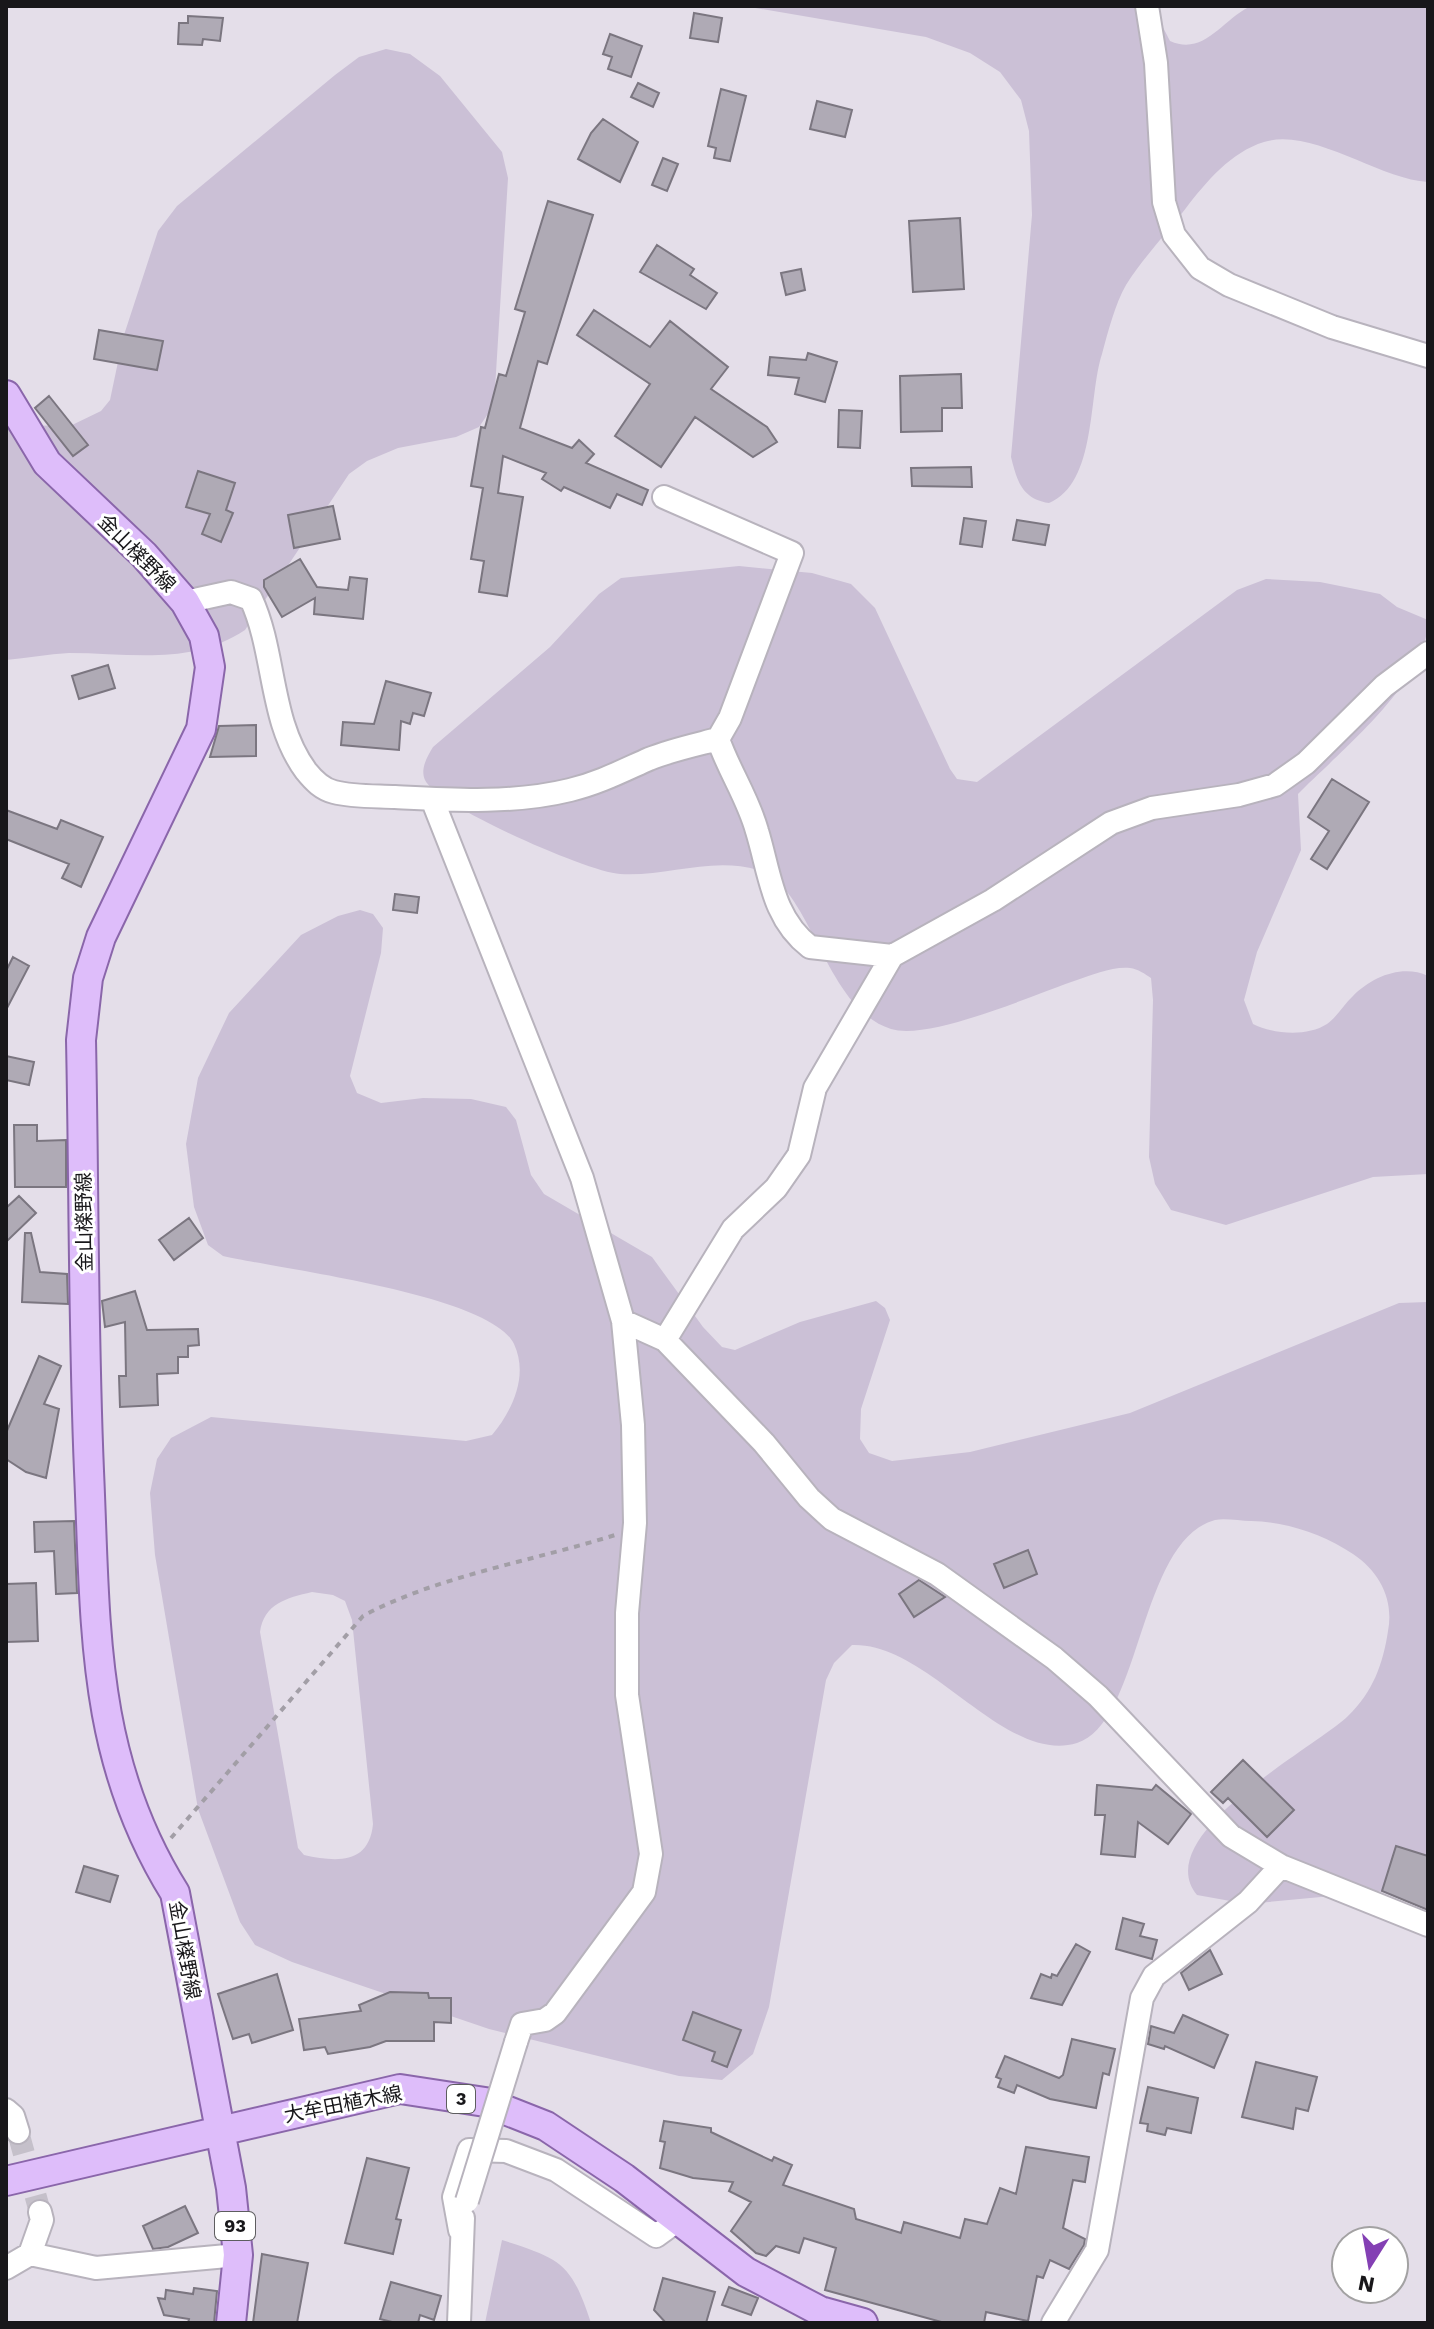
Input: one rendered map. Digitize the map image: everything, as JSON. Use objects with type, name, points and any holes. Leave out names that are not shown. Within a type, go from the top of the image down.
[{"type":"main road","name":"金山檪野線","points":[[6,395],[47,463],[144,555],[185,602],[204,636],[210,667],[201,729],[101,937],[88,978],[81,1040],[87,1415],[101,1696],[126,1796],[157,1865],[175,1893],[187,1972],[221,2130]]},
{"type":"main road","name":"大牟田植木線","points":[[6,2181],[400,2089],[485,2102],[546,2126],[624,2178],[746,2272],[820,2311],[863,2323]]},
{"type":"main road","name":"93","points":[[221,2130],[238,2255],[231,2323]]},
{"type":"street","points":[[1147,6],[1156,63],[1164,202],[1174,235],[1200,268],[1229,285],[1332,327],[1428,356]]},
{"type":"street","points":[[185,602],[231,592],[251,599],[265,640],[274,691],[290,742],[305,770],[321,787],[336,793],[432,799],[506,800],[569,791],[623,774],[673,750],[718,739],[730,718],[792,553],[664,497]]},
{"type":"street","points":[[665,1340],[733,1229],[776,1188],[799,1155],[815,1088],[892,956],[993,900],[1111,823],[1152,808],[1239,795],[1275,785],[1306,763],[1384,686],[1428,653]]},
{"type":"street","points":[[718,739],[757,831],[770,890],[799,939],[810,947],[892,956]]},
{"type":"street","points":[[432,799],[582,1178],[623,1321],[633,1425],[634,1528],[627,1613],[627,1695],[651,1854],[644,1892],[555,2013],[545,2020],[522,2024],[460,2230]]},
{"type":"street","points":[[623,1321],[665,1340],[764,1443],[809,1498],[832,1519],[937,1574],[1054,1658],[1098,1696],[1231,1836],[1281,1866],[1428,1925]]},
{"type":"street","points":[[1053,2323],[1097,2250],[1142,1998],[1154,1976],[1248,1902],[1281,1866]]},
{"type":"street","points":[[6,2110],[13,2116],[18,2132]]},
{"type":"street","points":[[459,2323],[460,2230],[454,2197],[469,2150],[506,2151],[556,2170],[656,2236],[678,2220]]},
{"type":"street","points":[[6,2268],[30,2254],[42,2220],[40,2212]]},
{"type":"street","points":[[30,2254],[96,2268],[238,2255]]},
{"type":"path","points":[[157,1865],[175,1831],[216,1790],[363,1616],[403,1594],[542,1558],[634,1528]]},
{"type":"shaded area","points":[[1260,5],[1428,6],[1428,182],[1388,172],[1324,147],[1283,139],[1264,142],[1230,160],[1202,188],[1126,285],[1115,309],[1102,354],[1088,437],[1076,477],[1064,493],[1049,503],[1040,501],[1022,488],[1011,457],[1032,215],[1029,131],[1021,100],[1000,72],[970,53],[926,37],[744,6],[1152,6],[1170,41],[1193,44],[1203,41],[1249,7]]},
{"type":"shaded area","points":[[386,49],[410,54],[440,76],[502,152],[508,178],[494,405],[479,427],[456,437],[398,448],[367,461],[349,474],[245,630],[224,641],[203,649],[160,655],[69,653],[6,660],[6,425],[70,426],[101,411],[110,400],[123,338],[158,231],[177,206],[335,75],[359,57]]},
{"type":"shaded area","points":[[739,566],[812,573],[851,584],[875,608],[950,769],[957,779],[977,782],[1237,590],[1266,579],[1320,582],[1380,594],[1397,607],[1428,620],[1424,644],[1398,691],[1357,737],[1298,794],[1301,850],[1257,952],[1244,1000],[1253,1024],[1280,1032],[1310,1031],[1327,1024],[1353,996],[1378,978],[1408,971],[1428,976],[1428,1174],[1373,1177],[1226,1225],[1171,1210],[1155,1184],[1149,1157],[1153,1000],[1151,978],[1144,973],[1130,968],[1110,970],[956,1022],[908,1031],[891,1029],[868,1017],[850,998],[792,899],[776,881],[758,870],[724,865],[637,874],[603,870],[547,850],[484,821],[456,805],[425,780],[424,767],[433,747],[550,647],[599,594],[621,578]]},
{"type":"shaded area","points":[[360,910],[373,914],[383,928],[381,953],[350,1076],[357,1093],[381,1103],[423,1098],[471,1099],[506,1107],[516,1120],[531,1175],[544,1194],[652,1257],[703,1327],[722,1347],[735,1350],[800,1322],[876,1301],[885,1308],[890,1320],[861,1409],[860,1439],[869,1453],[892,1461],[970,1452],[1130,1413],[1399,1303],[1428,1302],[1428,1887],[1247,1904],[1197,1895],[1188,1871],[1195,1846],[1215,1820],[1242,1795],[1357,1707],[1380,1666],[1389,1620],[1387,1598],[1378,1578],[1353,1554],[1317,1535],[1291,1527],[1219,1519],[1190,1535],[1170,1561],[1115,1703],[1098,1729],[1077,1743],[1050,1745],[1022,1737],[994,1721],[938,1680],[881,1649],[852,1645],[834,1663],[826,1680],[769,2007],[753,2054],[722,2080],[679,2076],[489,2029],[292,1962],[255,1945],[240,1922],[198,1809],[155,1555],[150,1493],[157,1459],[171,1438],[211,1417],[466,1441],[492,1435],[512,1404],[519,1381],[520,1368],[514,1344],[497,1326],[466,1311],[380,1286],[223,1256],[208,1245],[194,1207],[186,1144],[198,1078],[229,1013],[301,935],[338,916]],"holes":[[[312,1592],[333,1595],[345,1601],[352,1620],[373,1824],[365,1847],[358,1854],[339,1859],[304,1855],[298,1848],[260,1632],[266,1615],[285,1600]]]},
{"type":"shaded area","points":[[502,2240],[538,2252],[561,2266],[577,2287],[591,2323],[485,2323]]},
{"type":"building","points":[[694,13],[722,18],[718,42],[690,38]]},
{"type":"building","points":[[188,16],[223,18],[220,41],[203,39],[202,45],[178,44],[179,23],[188,23]]},
{"type":"building","points":[[610,34],[642,46],[631,77],[608,69],[612,57],[603,54]]},
{"type":"building","points":[[638,83],[659,93],[653,107],[631,97]]},
{"type":"building","points":[[721,89],[746,96],[730,161],[714,158],[716,148],[708,146]]},
{"type":"building","points":[[817,101],[852,110],[845,137],[810,129]]},
{"type":"building","points":[[603,119],[638,142],[620,182],[578,159],[591,133]]},
{"type":"building","points":[[663,158],[678,164],[667,191],[652,185]]},
{"type":"building","points":[[548,201],[593,215],[547,364],[538,361],[520,428],[572,448],[579,440],[594,454],[586,463],[648,490],[642,505],[617,494],[610,508],[564,487],[561,491],[542,479],[546,473],[503,456],[498,493],[523,497],[507,596],[479,592],[484,561],[471,559],[483,488],[471,486],[481,427],[485,428],[499,374],[506,376],[525,312],[515,309]]},
{"type":"building","points":[[960,218],[964,289],[913,292],[909,221]]},
{"type":"building","points":[[657,245],[694,269],[690,275],[717,293],[706,309],[640,272]]},
{"type":"building","points":[[801,269],[805,290],[786,295],[781,273]]},
{"type":"building","points":[[594,310],[650,347],[670,321],[728,367],[711,389],[767,427],[777,442],[753,457],[695,417],[661,467],[615,436],[650,384],[577,335]]},
{"type":"building","points":[[99,330],[163,341],[157,370],[94,359]]},
{"type":"building","points":[[808,353],[837,362],[825,402],[795,394],[799,378],[768,375],[770,357],[806,360]]},
{"type":"building","points":[[961,374],[962,408],[942,408],[942,431],[901,432],[900,376]]},
{"type":"building","points":[[49,396],[88,445],[73,456],[35,408]]},
{"type":"building","points":[[839,410],[862,411],[860,448],[838,447]]},
{"type":"building","points":[[971,467],[972,487],[912,486],[911,468]]},
{"type":"building","points":[[198,471],[235,483],[226,510],[233,513],[221,542],[202,534],[210,514],[186,507]]},
{"type":"building","points":[[333,506],[340,539],[294,548],[288,515]]},
{"type":"building","points":[[964,518],[986,521],[982,547],[960,544]]},
{"type":"building","points":[[1017,520],[1049,525],[1045,545],[1013,540]]},
{"type":"building","points":[[300,559],[317,587],[348,590],[350,577],[367,579],[363,619],[314,614],[315,598],[282,617],[264,587],[264,580]]},
{"type":"building","points":[[108,665],[115,688],[79,699],[72,676]]},
{"type":"building","points":[[386,681],[431,693],[424,716],[413,713],[410,724],[401,721],[399,750],[341,745],[343,722],[374,724]]},
{"type":"building","points":[[256,725],[256,756],[210,757],[219,726]]},
{"type":"building","points":[[1332,779],[1369,802],[1327,869],[1311,859],[1329,831],[1308,817]]},
{"type":"building","points":[[6,810],[57,829],[61,820],[103,837],[81,887],[62,878],[69,864],[6,839]]},
{"type":"building","points":[[395,894],[419,897],[417,913],[393,910]]},
{"type":"building","points":[[13,957],[29,966],[6,1010],[6,971]]},
{"type":"building","points":[[6,1056],[34,1062],[29,1085],[6,1080]]},
{"type":"building","points":[[14,1125],[37,1125],[37,1141],[66,1140],[66,1187],[15,1187]]},
{"type":"building","points":[[19,1196],[36,1213],[6,1242],[6,1208]]},
{"type":"building","points":[[189,1218],[203,1238],[174,1260],[159,1240]]},
{"type":"building","points":[[25,1233],[31,1233],[40,1272],[67,1274],[68,1304],[22,1302]]},
{"type":"building","points":[[135,1291],[147,1330],[198,1329],[199,1345],[188,1346],[188,1357],[178,1357],[178,1373],[157,1374],[158,1405],[120,1407],[119,1376],[126,1376],[125,1322],[105,1327],[102,1301]]},
{"type":"building","points":[[39,1356],[61,1366],[44,1404],[59,1409],[46,1478],[26,1472],[6,1459],[6,1433]]},
{"type":"building","points":[[74,1521],[77,1593],[56,1594],[54,1551],[35,1552],[34,1522]]},
{"type":"building","points":[[1028,1550],[1037,1574],[1004,1588],[994,1564]]},
{"type":"building","points":[[919,1580],[945,1597],[914,1617],[899,1594]]},
{"type":"building","points":[[36,1583],[38,1641],[6,1642],[6,1584]]},
{"type":"building","points":[[1243,1760],[1294,1810],[1267,1837],[1228,1798],[1223,1803],[1211,1792]]},
{"type":"building","points":[[1097,1785],[1152,1790],[1156,1785],[1191,1814],[1168,1844],[1138,1822],[1135,1857],[1101,1854],[1105,1815],[1095,1815]]},
{"type":"building","points":[[1396,1846],[1428,1856],[1428,1910],[1382,1891]]},
{"type":"building","points":[[84,1866],[118,1876],[110,1902],[76,1892]]},
{"type":"building","points":[[1123,1918],[1144,1924],[1140,1936],[1157,1940],[1152,1959],[1116,1949]]},
{"type":"building","points":[[1076,1944],[1090,1952],[1062,2005],[1031,1998],[1041,1974],[1051,1978],[1052,1974],[1057,1976]]},
{"type":"building","points":[[1210,1950],[1222,1974],[1189,1990],[1181,1973]]},
{"type":"building","points":[[277,1974],[293,2030],[252,2043],[249,2034],[233,2039],[218,1994]]},
{"type":"building","points":[[390,1992],[428,1993],[429,1998],[451,1998],[451,2023],[434,2022],[434,2041],[386,2041],[328,2054],[325,2047],[304,2050],[299,2019],[361,2011],[359,2005]]},
{"type":"building","points":[[693,2012],[741,2030],[727,2067],[712,2061],[715,2052],[683,2040]]},
{"type":"building","points":[[1183,2015],[1228,2035],[1214,2068],[1165,2046],[1164,2049],[1148,2044],[1151,2026],[1174,2033]]},
{"type":"building","points":[[1072,2039],[1115,2049],[1109,2075],[1103,2073],[1096,2108],[1050,2099],[1017,2085],[1014,2093],[998,2087],[1001,2079],[996,2077],[1005,2056],[1059,2078],[1063,2075]]},
{"type":"building","points":[[1256,2062],[1317,2077],[1308,2111],[1296,2108],[1293,2129],[1242,2117]]},
{"type":"building","points":[[1148,2087],[1198,2098],[1191,2133],[1167,2128],[1165,2135],[1147,2131],[1148,2124],[1140,2123]]},
{"type":"building","points":[[664,2121],[711,2128],[711,2132],[772,2161],[774,2157],[792,2165],[783,2185],[854,2209],[856,2219],[901,2233],[904,2222],[960,2238],[965,2219],[987,2224],[1000,2188],[1016,2194],[1026,2147],[1089,2157],[1085,2182],[1073,2180],[1063,2228],[1085,2239],[1084,2245],[1069,2269],[1050,2260],[1043,2278],[1037,2276],[1028,2321],[986,2312],[984,2323],[945,2323],[825,2290],[836,2248],[804,2238],[799,2253],[776,2246],[766,2256],[756,2253],[731,2231],[751,2202],[729,2191],[733,2182],[693,2178],[660,2168],[665,2142],[660,2141]]},
{"type":"building","points":[[367,2158],[409,2168],[396,2219],[401,2220],[393,2254],[345,2243]]},
{"type":"building","points":[[185,2206],[198,2233],[168,2247],[153,2249],[143,2226]]},
{"type":"building","points":[[262,2254],[308,2263],[297,2323],[253,2323]]},
{"type":"building","points":[[663,2278],[715,2292],[706,2323],[666,2323],[654,2310]]},
{"type":"building","points":[[391,2282],[441,2296],[434,2320],[420,2315],[418,2323],[380,2319]]},
{"type":"building","points":[[729,2287],[758,2298],[751,2315],[722,2305]]},
{"type":"building","points":[[194,2288],[217,2291],[214,2323],[188,2323],[189,2319],[164,2315],[158,2298],[165,2299],[166,2290],[193,2294]]},
{"type":"tunnel","points":[[18,2132],[40,2212]]}]
